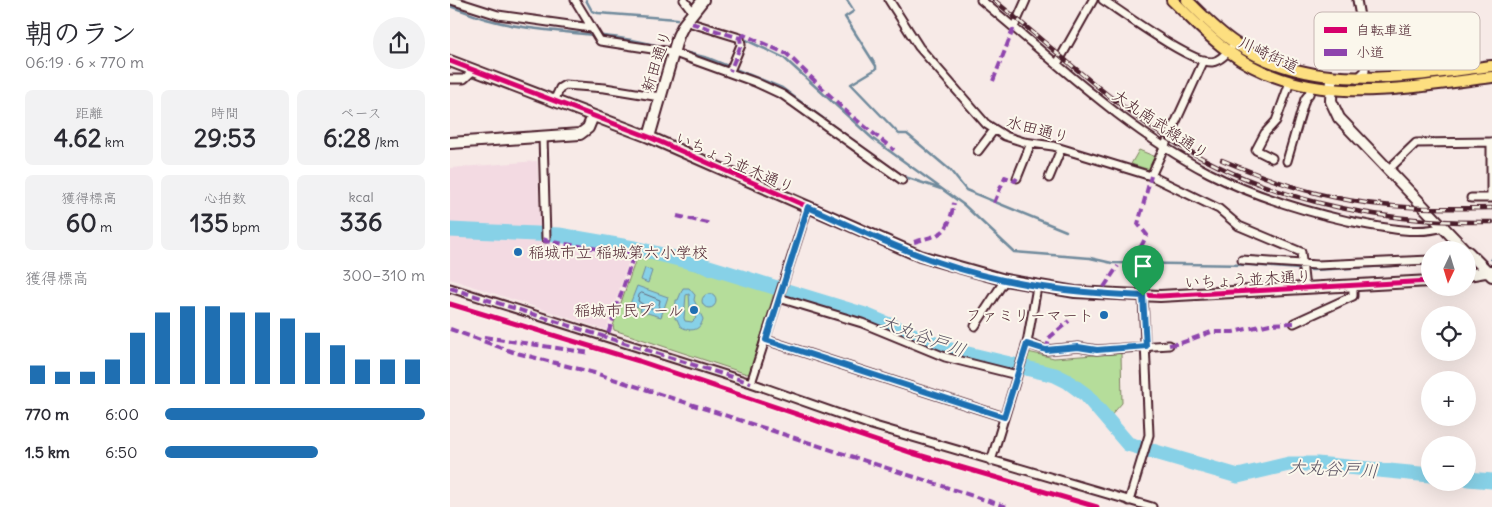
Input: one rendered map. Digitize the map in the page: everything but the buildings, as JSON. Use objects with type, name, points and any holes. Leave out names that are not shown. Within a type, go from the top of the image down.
[{"type":"main road","name":"川崎街道","points":[[1172,0],[1228,52],[1259,69],[1290,82],[1331,90],[1382,90],[1492,77]]},
{"type":"main road","name":"川崎街道","points":[[1187,0],[1235,43],[1280,66],[1332,78],[1357,79],[1450,70]]},
{"type":"street","points":[[452,0],[498,15],[594,33]]},
{"type":"street","points":[[575,0],[594,33],[604,42],[672,52],[732,68],[783,95],[902,180]]},
{"type":"street","points":[[684,0],[692,17],[740,38],[742,45],[732,68]]},
{"type":"street","name":"新田通り","points":[[649,137],[672,52],[684,24],[692,17],[703,0]]},
{"type":"street","name":"水田通り","points":[[889,0],[919,47],[986,124],[994,130],[1005,136],[1061,148],[1151,176],[1219,209],[1239,226],[1301,252],[1304,265]]},
{"type":"street","name":"大丸南武線通り","points":[[980,0],[1106,105],[1165,148],[1232,184],[1265,198],[1308,212],[1398,229],[1428,230],[1442,227]]},
{"type":"street","points":[[1014,27],[1026,0]]},
{"type":"street","points":[[1057,64],[1093,0]]},
{"type":"street","points":[[1103,0],[1163,39],[1204,60],[1212,62],[1228,52],[1235,43]]},
{"type":"street","points":[[1151,176],[1204,60]]},
{"type":"street","name":"いちょう並木通り","points":[[450,61],[649,137],[920,256],[1005,280],[1036,287],[1089,294],[1143,296],[1421,282]]},
{"type":"street","points":[[450,78],[464,79],[474,70]]},
{"type":"street","points":[[1357,79],[1365,70]]},
{"type":"street","points":[[1332,78],[1332,101],[1339,118],[1456,241]]},
{"type":"street","points":[[1272,158],[1256,150],[1265,133],[1276,121],[1290,82]]},
{"type":"street","points":[[554,101],[560,88],[565,85],[613,89],[660,97]]},
{"type":"street","points":[[1287,161],[1305,98],[1310,94],[1311,87]]},
{"type":"street","points":[[450,144],[585,132],[593,116]]},
{"type":"street","points":[[978,151],[994,130]]},
{"type":"street","points":[[543,137],[546,238]]},
{"type":"street","points":[[1388,170],[1416,143],[1492,142],[1492,198],[1471,198]]},
{"type":"street","points":[[1017,178],[1031,143]]},
{"type":"street","points":[[1049,178],[1061,148]]},
{"type":"street","points":[[751,383],[808,207]]},
{"type":"street","points":[[1242,260],[1304,265],[1348,265],[1421,261]]},
{"type":"street","points":[[1476,260],[1491,273]]},
{"type":"street","points":[[1304,265],[1304,289]]},
{"type":"street","points":[[1476,274],[1491,273]]},
{"type":"street","points":[[975,326],[1005,280]]},
{"type":"street","points":[[1294,323],[1353,296],[1353,286]]},
{"type":"street","points":[[991,461],[1027,344],[1036,287]]},
{"type":"street","points":[[450,288],[751,383],[868,424],[1152,507]]},
{"type":"street","points":[[779,296],[862,324],[945,357],[1018,374]]},
{"type":"street","points":[[1129,501],[1150,434],[1143,296]]},
{"type":"street","points":[[766,340],[1004,417]]},
{"type":"street","points":[[1027,344],[1046,350],[1078,347],[1097,350],[1169,345]]},
{"type":"shaded area","name":"稲城市立 稲城第六小学校","points":[[537,161],[541,243],[629,260],[606,330],[450,279],[450,168]]},
{"type":"green space","points":[[1139,150],[1156,157],[1150,170],[1131,164]]},
{"type":"green space","name":"稲城市民プール","points":[[638,253],[774,293],[750,373],[747,374],[614,330],[613,326]]},
{"type":"green space","points":[[1028,352],[1054,358],[1121,353],[1122,403],[1109,418],[1092,397],[1073,382],[1052,372],[1026,364]]},
{"type":"water","points":[[645,268],[652,271],[648,283],[641,280]]},
{"type":"water","points":[[637,286],[668,297],[661,317],[640,311],[641,308],[630,304]]},
{"type":"water","points":[[683,288],[689,288],[695,295],[694,300],[703,319],[697,329],[683,328],[675,319],[676,300],[678,300]],"holes":[[[689,294],[690,308],[696,318],[692,322],[685,321],[684,318],[686,295]]]},
{"type":"water","points":[[706,294],[712,294],[716,301],[712,308],[706,308],[702,304],[702,298]]},
{"type":"waterway","points":[[586,0],[592,11],[598,13],[677,19]]},
{"type":"waterway","points":[[847,0],[854,11],[845,17],[876,66],[876,69],[851,84],[899,134],[907,134],[918,143],[950,170],[966,190],[1066,231]]},
{"type":"waterway","points":[[450,6],[482,18],[508,24],[622,38],[666,48]]},
{"type":"waterway","points":[[746,40],[784,58],[873,139],[964,205],[1014,252],[1090,258],[1112,263],[1250,265],[1312,270],[1421,264]]},
{"type":"waterway","points":[[680,51],[708,58],[782,88],[897,173]]},
{"type":"waterway","points":[[902,176],[941,189]]},
{"type":"waterway","name":"大丸谷戸川","points":[[450,230],[559,235],[634,248],[699,264],[865,315],[947,349],[1055,375],[1086,395],[1128,444],[1238,476],[1289,464],[1317,464],[1421,474]]},
{"type":"waterway","name":"大丸谷戸川","points":[[1476,480],[1492,481]]},
{"type":"railway","points":[[994,0],[1098,87],[1141,120],[1200,157],[1239,176],[1279,191],[1363,212],[1406,218],[1492,222]]},
{"type":"railway","points":[[1222,160],[1290,186],[1353,201],[1412,207],[1492,208]]},
{"type":"marked path","points":[[691,23],[740,38],[741,45],[730,71]]},
{"type":"marked path","points":[[993,81],[1014,27]]},
{"type":"marked path","points":[[740,38],[744,35],[787,54],[848,113],[894,150]]},
{"type":"marked path","points":[[1135,258],[1147,235],[1138,224],[1151,176]]},
{"type":"marked path","points":[[994,203],[1005,177],[1015,181],[1017,178]]},
{"type":"marked path","points":[[914,242],[932,237],[943,231],[949,221],[954,203]]},
{"type":"marked path","points":[[677,216],[712,224]]},
{"type":"marked path","points":[[546,238],[545,241],[634,254],[607,337]]},
{"type":"marked path","points":[[1104,287],[1118,266]]},
{"type":"marked path","points":[[450,288],[751,383]]},
{"type":"marked path","points":[[1046,350],[1050,337],[1069,321]]},
{"type":"marked path","points":[[1169,345],[1181,343],[1211,332],[1233,332],[1270,324],[1294,323]]},
{"type":"marked path","points":[[450,329],[513,352],[598,374],[1007,507]]},
{"type":"marked path","points":[[484,337],[590,353]]},
{"type":"cycle path","points":[[450,61],[649,137],[920,256],[1005,280],[1075,292],[1160,296],[1421,282]]},
{"type":"cycle path","points":[[450,304],[639,361],[912,453],[1097,507]]},
{"type":"place","name":"稲城市立 稲城第六小学校","points":[[518,252]]},
{"type":"place","name":"稲城市民プール","points":[[694,310]]},
{"type":"place","name":"ファミリーマート","points":[[1104,315]]},
{"type":"route","points":[[808,207],[920,256],[986,276],[1047,289],[1089,294],[1143,296],[1146,346],[1097,350],[1078,347],[1046,350],[1027,344],[1004,417],[766,340],[808,207]]}]
